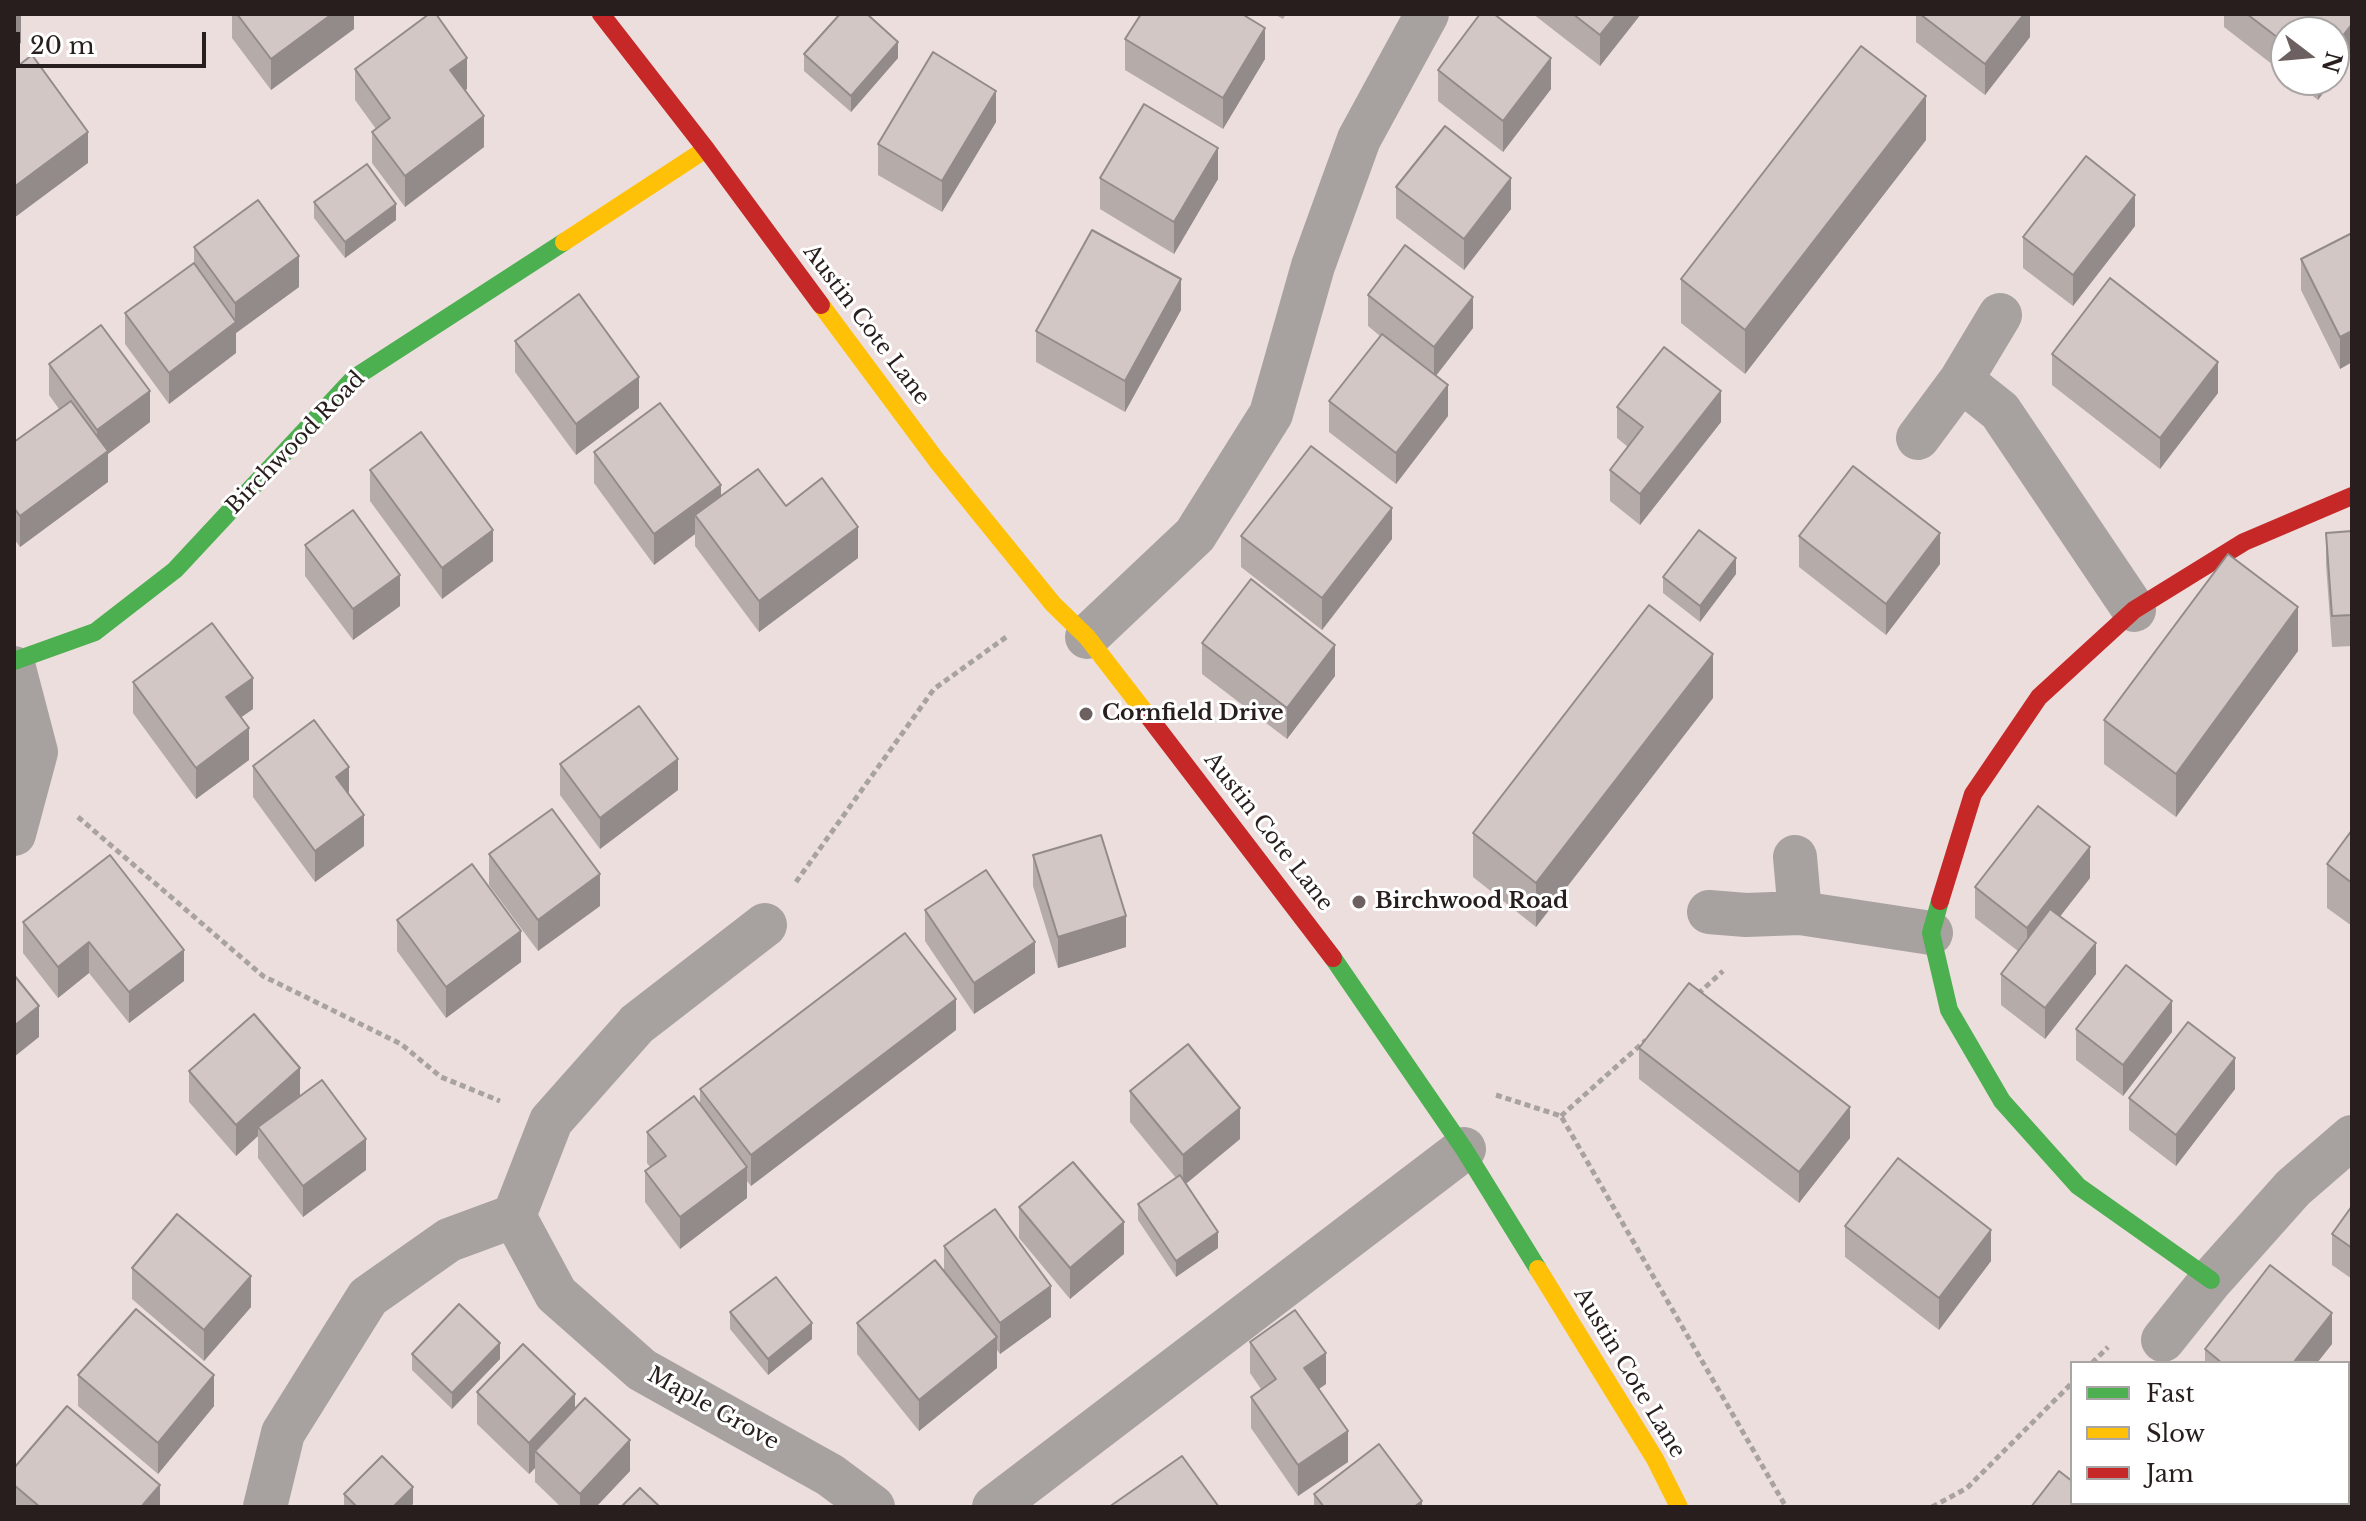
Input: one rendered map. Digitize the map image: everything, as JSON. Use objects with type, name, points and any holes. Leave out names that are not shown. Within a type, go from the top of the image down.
[{"type":"street","name":"Austin Cote Lane","points":[[601,14],[706,149],[937,461],[1053,604],[1087,637],[1331,955],[1464,1149],[1655,1459],[1679,1507]]},
{"type":"street","points":[[1087,637],[1195,535],[1271,414],[1313,266],[1359,139],[1427,14]]},
{"type":"street","name":"Birchwood Road","points":[[14,661],[95,632],[175,570],[354,378],[706,149]]},
{"type":"street","points":[[1918,438],[1961,380],[2000,315]]},
{"type":"street","points":[[1961,380],[2000,411],[2134,610]]},
{"type":"street","points":[[2211,1280],[2078,1186],[2002,1101],[1949,1010],[1931,933],[1973,794],[2039,697],[2134,610],[2244,542],[2352,496]]},
{"type":"street","points":[[14,668],[36,752],[14,834]]},
{"type":"street","points":[[1795,857],[1800,913]]},
{"type":"street","points":[[1728,913],[1800,913],[1931,933]]},
{"type":"street","points":[[265,1507],[283,1433],[368,1297],[449,1240],[514,1216],[551,1121],[637,1024],[765,925]]},
{"type":"street","points":[[2163,1340],[2211,1280],[2293,1188],[2352,1137]]},
{"type":"street","points":[[994,1507],[1464,1149]]},
{"type":"street","name":"Maple Grove","points":[[514,1216],[556,1294],[642,1370],[830,1475],[873,1507]]},
{"type":"path","points":[[765,925],[934,689],[1053,604]]},
{"type":"path","points":[[36,752],[79,818],[263,976],[401,1044],[441,1077],[551,1121]]},
{"type":"path","points":[[1693,998],[1724,971],[1728,913]]},
{"type":"path","points":[[1650,1036],[1561,1116],[1786,1507]]},
{"type":"path","points":[[1932,1507],[1967,1488],[2070,1385]]},
{"type":"building","points":[[237,14],[332,14],[271,59]]},
{"type":"building","points":[[429,14],[436,14],[467,58],[450,70],[484,116],[405,176],[372,132],[390,118],[355,69]]},
{"type":"building","points":[[840,14],[867,14],[898,42],[851,96],[804,54]]},
{"type":"building","points":[[1141,14],[1242,14],[1265,28],[1223,98],[1125,39]]},
{"type":"building","points":[[1480,14],[1494,14],[1551,58],[1503,121],[1438,70]]},
{"type":"building","points":[[1573,14],[1617,14],[1600,35]]},
{"type":"building","points":[[1920,14],[2024,14],[1985,64]]},
{"type":"building","points":[[2247,14],[2352,14],[2350,27],[2350,16],[2270,16],[2270,32]]},
{"type":"building","points":[[1861,46],[1926,96],[1745,330],[1681,279]]},
{"type":"building","points":[[933,52],[996,91],[942,181],[878,144]]},
{"type":"building","points":[[32,55],[88,132],[14,187],[14,69]]},
{"type":"building","points":[[1144,104],[1218,148],[1174,222],[1100,178]]},
{"type":"building","points":[[1445,126],[1511,178],[1464,239],[1396,187]]},
{"type":"building","points":[[2086,156],[2135,195],[2073,275],[2023,237]]},
{"type":"building","points":[[367,164],[396,204],[345,242],[314,202]]},
{"type":"building","points":[[258,200],[299,256],[235,303],[194,247]]},
{"type":"building","points":[[1092,230],[1181,279],[1125,381],[1036,331]]},
{"type":"building","points":[[2352,233],[2352,331],[2340,337],[2301,259]]},
{"type":"building","points":[[1405,245],[1473,297],[1434,347],[1368,295]]},
{"type":"building","points":[[194,263],[236,322],[169,373],[125,313]]},
{"type":"building","points":[[2110,278],[2218,362],[2160,438],[2052,354]]},
{"type":"building","points":[[579,294],[639,377],[576,424],[515,341]]},
{"type":"building","points":[[101,325],[150,391],[97,430],[49,364]]},
{"type":"building","points":[[1382,334],[1448,385],[1396,453],[1329,401]]},
{"type":"building","points":[[1664,347],[1721,391],[1640,494],[1610,470],[1643,427],[1617,407]]},
{"type":"building","points":[[71,401],[108,451],[20,516],[14,508],[14,442]]},
{"type":"building","points":[[660,403],[721,485],[654,534],[594,452]]},
{"type":"building","points":[[421,432],[493,530],[442,568],[370,470]]},
{"type":"building","points":[[1311,446],[1392,508],[1322,598],[1241,536]]},
{"type":"building","points":[[1853,466],[1940,533],[1886,604],[1799,536]]},
{"type":"building","points":[[758,469],[786,506],[822,478],[858,527],[759,601],[695,515]]},
{"type":"building","points":[[353,510],[400,575],[353,609],[305,545]]},
{"type":"building","points":[[1699,530],[1736,558],[1700,606],[1663,577]]},
{"type":"building","points":[[2352,531],[2352,615],[2332,616],[2326,533]]},
{"type":"building","points":[[2228,554],[2298,607],[2176,774],[2104,720]]},
{"type":"building","points":[[1251,579],[1335,645],[1287,708],[1202,643]]},
{"type":"building","points":[[1649,605],[1713,654],[1536,883],[1473,833]]},
{"type":"building","points":[[212,623],[253,678],[226,697],[249,728],[196,768],[133,682]]},
{"type":"building","points":[[639,706],[678,759],[600,818],[560,764]]},
{"type":"building","points":[[314,720],[349,767],[336,777],[364,815],[315,851],[253,766]]},
{"type":"building","points":[[2038,806],[2090,847],[2027,928],[1975,887]]},
{"type":"building","points":[[552,809],[600,874],[538,920],[489,854]]},
{"type":"building","points":[[2352,830],[2352,883],[2327,864]]},
{"type":"building","points":[[1101,835],[1126,916],[1058,937],[1033,855]]},
{"type":"building","points":[[110,855],[184,950],[129,992],[89,942],[58,967],[23,922]]},
{"type":"building","points":[[472,864],[521,931],[446,987],[397,920]]},
{"type":"building","points":[[986,870],[1035,942],[974,983],[925,910]]},
{"type":"building","points":[[2050,909],[2096,943],[2045,1008],[2001,974]]},
{"type":"building","points":[[905,933],[956,999],[751,1155],[700,1089]]},
{"type":"building","points":[[2126,965],[2172,1001],[2123,1065],[2076,1029]]},
{"type":"building","points":[[14,975],[39,1006],[14,1026]]},
{"type":"building","points":[[1689,983],[1850,1107],[1799,1172],[1639,1048]]},
{"type":"building","points":[[254,1014],[300,1068],[236,1125],[189,1071]]},
{"type":"building","points":[[2188,1022],[2235,1058],[2176,1135],[2129,1098]]},
{"type":"building","points":[[1188,1044],[1240,1108],[1183,1155],[1130,1091]]},
{"type":"building","points":[[322,1080],[366,1139],[303,1186],[258,1127]]},
{"type":"building","points":[[694,1096],[747,1167],[680,1217],[645,1171],[666,1156],[647,1132]]},
{"type":"building","points":[[1898,1158],[1991,1230],[1939,1298],[1845,1226]]},
{"type":"building","points":[[1073,1162],[1124,1222],[1070,1268],[1019,1207]]},
{"type":"building","points":[[1180,1175],[1218,1232],[1176,1261],[1138,1204]]},
{"type":"building","points":[[2352,1206],[2352,1248],[2332,1234]]},
{"type":"building","points":[[995,1209],[1051,1286],[1000,1323],[944,1246]]},
{"type":"building","points":[[177,1214],[251,1276],[204,1330],[132,1268]]},
{"type":"building","points":[[935,1260],[997,1337],[919,1400],[857,1323]]},
{"type":"building","points":[[2270,1265],[2332,1313],[2295,1361],[2220,1361],[2205,1349]]},
{"type":"building","points":[[776,1277],[812,1323],[768,1359],[730,1312]]},
{"type":"building","points":[[459,1304],[500,1343],[452,1393],[412,1354]]},
{"type":"building","points":[[136,1309],[214,1375],[158,1443],[78,1375]]},
{"type":"building","points":[[1295,1310],[1326,1353],[1304,1368],[1348,1431],[1298,1465],[1251,1397],[1276,1379],[1250,1342]]},
{"type":"building","points":[[523,1344],[575,1394],[529,1443],[477,1392]]},
{"type":"building","points":[[585,1398],[630,1440],[580,1494],[535,1451]]},
{"type":"building","points":[[67,1406],[160,1485],[141,1507],[40,1507],[14,1485],[14,1468]]},
{"type":"building","points":[[1379,1444],[1422,1501],[1414,1507],[1324,1507],[1314,1494]]},
{"type":"building","points":[[382,1456],[413,1487],[393,1507],[357,1507],[344,1494]]},
{"type":"building","points":[[1182,1456],[1219,1507],[1109,1507]]},
{"type":"building","points":[[2059,1471],[2070,1479],[2070,1505],[2105,1507],[2031,1507]]},
{"type":"building","points":[[640,1488],[660,1507],[621,1507]]},
{"type":"building","points":[[2124,1505],[2165,1505],[2163,1507]]},
{"type":"traffic: fast","points":[[14,661],[95,632],[175,570],[354,378],[564,242]]},
{"type":"traffic: fast","points":[[1940,901],[1931,933],[1949,1010],[2002,1101],[2078,1186],[2211,1280]]},
{"type":"traffic: fast","points":[[1333,958],[1464,1149],[1538,1269]]},
{"type":"traffic: slow","points":[[564,242],[706,149]]},
{"type":"traffic: slow","points":[[821,305],[937,461],[1053,604],[1087,637],[1148,716]]},
{"type":"traffic: slow","points":[[1538,1269],[1655,1459],[1679,1507]]},
{"type":"traffic: jam","points":[[601,14],[821,305]]},
{"type":"traffic: jam","points":[[1940,901],[1973,794],[2039,697],[2134,610],[2244,542],[2352,496]]},
{"type":"traffic: jam","points":[[1148,716],[1333,958]]},
{"type":"place","name":"Cornfield Drive","points":[[1086,714]]},
{"type":"place","name":"Birchwood Road","points":[[1359,902]]}]
